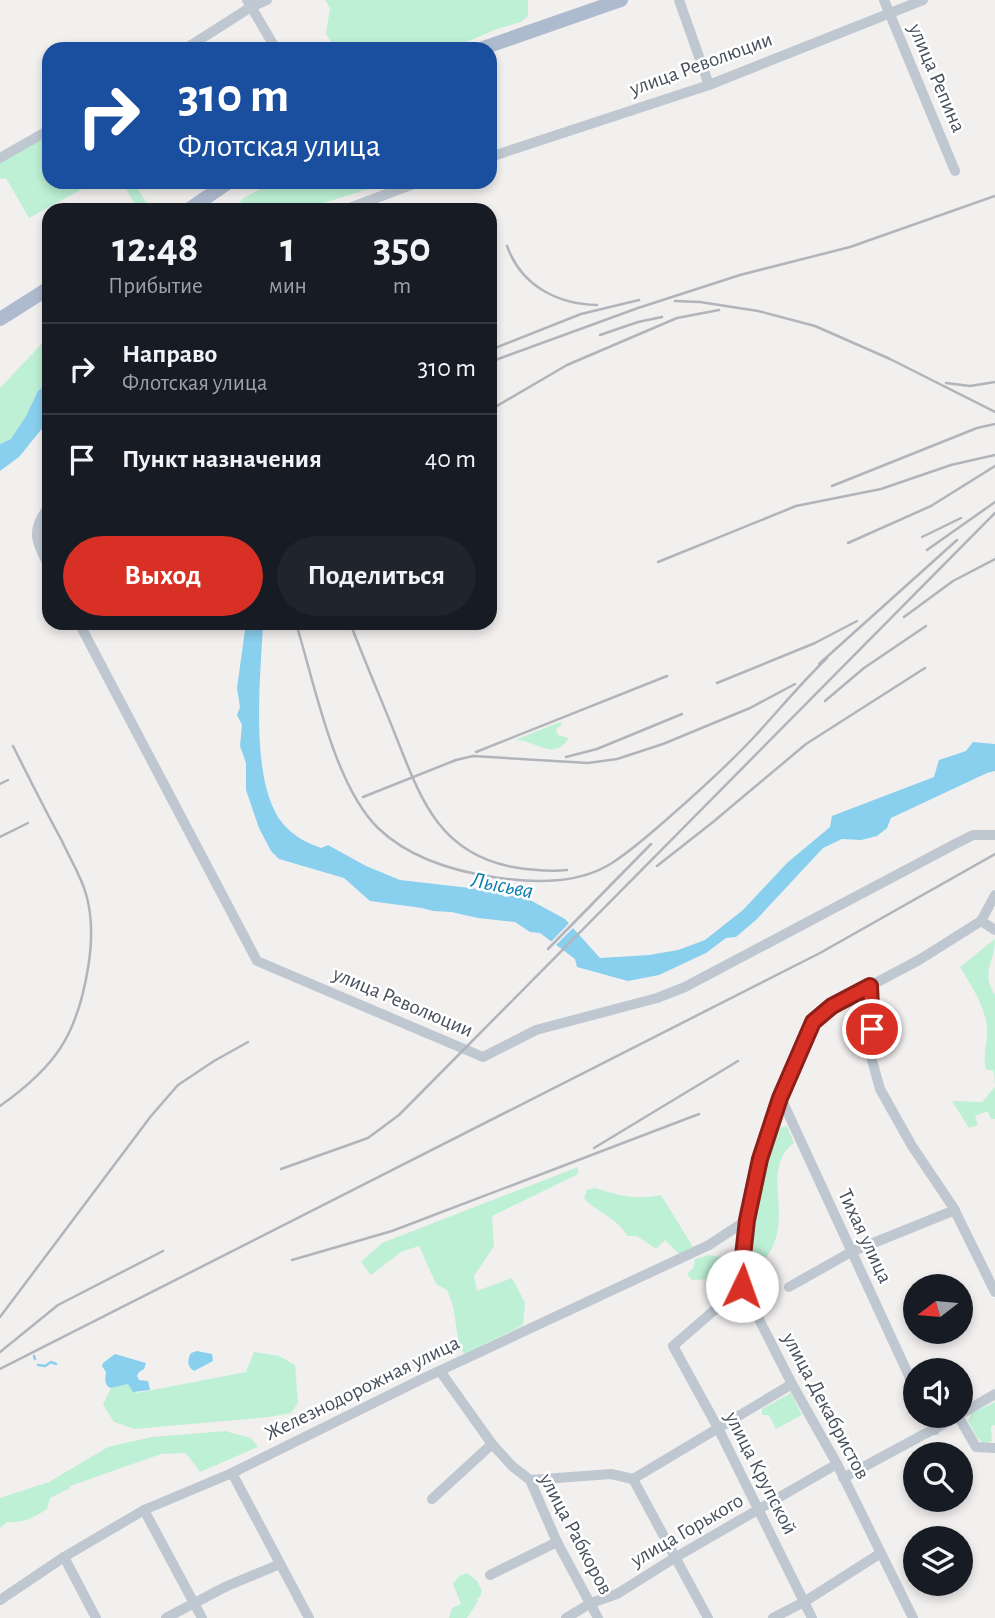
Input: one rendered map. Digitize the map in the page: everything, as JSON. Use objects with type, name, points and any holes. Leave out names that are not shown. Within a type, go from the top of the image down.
[{"type":"main road","points":[[497,43],[621,0]]},
{"type":"main road","points":[[197,203],[218,189]]},
{"type":"main road","points":[[0,319],[42,292]]},
{"type":"street","points":[[196,42],[249,4],[267,0]]},
{"type":"street","points":[[679,0],[709,85]]},
{"type":"street","name":"улица Репина","points":[[884,0],[954,171]]},
{"type":"street","name":"улица Революции","points":[[497,155],[709,85],[923,0]]},
{"type":"street","points":[[249,4],[272,42]]},
{"type":"street","points":[[0,158],[42,134]]},
{"type":"street","points":[[206,196],[211,189]]},
{"type":"street","points":[[363,203],[400,189]]},
{"type":"street","points":[[42,516],[36,527],[42,552]]},
{"type":"street","name":"улица Революции","points":[[83,630],[257,961],[483,1057],[543,1028],[657,998],[685,987],[973,835],[995,835]]},
{"type":"street","name":"улица Декабристов","points":[[913,1618],[740,1282],[747,1220],[760,1159],[780,1098],[813,1022],[832,1006],[919,960],[981,921],[995,895]]},
{"type":"street","points":[[981,921],[995,930]]},
{"type":"street","points":[[870,986],[870,1053],[880,1089],[912,1146],[955,1210],[995,1292]]},
{"type":"street","name":"Тихая улица","points":[[780,1098],[903,1363]]},
{"type":"street","points":[[789,1287],[851,1252],[955,1210]]},
{"type":"street","name":"Железнодорожная улица","points":[[0,1600],[64,1557],[144,1510],[232,1473],[440,1371],[709,1245],[747,1220]]},
{"type":"street","name":"улица Крупской","points":[[742,1286],[673,1346],[718,1428],[812,1618]]},
{"type":"street","name":"улица Рабкоров","points":[[440,1371],[492,1444],[512,1466],[530,1480],[557,1542],[598,1618]]},
{"type":"street","points":[[530,1480],[611,1474],[633,1479],[792,1384]]},
{"type":"street","points":[[973,1407],[995,1394]]},
{"type":"street","points":[[843,1478],[938,1428]]},
{"type":"street","points":[[966,1428],[976,1447],[995,1448]]},
{"type":"street","points":[[432,1499],[492,1444]]},
{"type":"street","name":"улица Горького","points":[[566,1618],[591,1603],[617,1594],[836,1464]]},
{"type":"street","points":[[232,1473],[309,1618]]},
{"type":"street","points":[[633,1479],[708,1618]]},
{"type":"street","points":[[144,1510],[202,1618]]},
{"type":"street","points":[[490,1575],[557,1542]]},
{"type":"street","points":[[773,1618],[804,1602],[881,1553]]},
{"type":"street","points":[[64,1557],[96,1618]]},
{"type":"street","points":[[166,1618],[227,1586],[280,1564]]},
{"type":"green space","points":[[325,0],[528,0],[528,16],[521,22],[466,42],[331,42],[326,34],[330,8]]},
{"type":"green space","points":[[42,139],[42,189],[82,189],[56,203],[42,203],[42,211],[29,218],[6,178],[0,179],[0,163]]},
{"type":"green space","points":[[126,189],[138,189],[146,203],[134,203]]},
{"type":"green space","points":[[260,189],[368,189],[324,203],[240,203]]},
{"type":"green space","points":[[42,343],[42,388],[11,439],[0,444],[0,388]]},
{"type":"green space","points":[[560,722],[562,725],[556,729],[558,735],[569,738],[556,749],[515,740]]},
{"type":"green space","points":[[995,939],[988,973],[995,995],[995,1087],[994,1071],[986,1069],[985,1064],[985,1017],[979,1000],[960,967]]},
{"type":"green space","points":[[995,1087],[995,1119],[991,1119],[988,1111],[975,1116],[978,1125],[969,1128],[952,1101],[982,1102]]},
{"type":"green space","points":[[787,1126],[794,1143],[785,1151],[780,1161],[777,1232],[772,1248],[760,1268],[761,1283],[755,1286],[750,1271],[751,1256],[763,1166],[780,1128]]},
{"type":"green space","points":[[578,1167],[578,1174],[492,1216],[494,1246],[474,1276],[477,1291],[512,1278],[525,1303],[523,1325],[464,1354],[459,1344],[453,1306],[447,1290],[436,1284],[419,1246],[401,1252],[371,1275],[361,1262],[382,1243]]},
{"type":"green space","points":[[595,1188],[628,1196],[661,1195],[693,1247],[679,1254],[665,1240],[656,1249],[637,1236],[627,1236],[618,1224],[584,1198],[587,1190]]},
{"type":"green space","points":[[709,1255],[724,1258],[734,1264],[734,1282],[726,1296],[713,1279],[692,1280],[687,1274],[694,1267],[695,1259]]},
{"type":"green space","points":[[254,1352],[279,1356],[295,1365],[298,1403],[291,1413],[134,1429],[114,1422],[103,1405],[111,1388],[128,1384],[137,1393],[246,1372]]},
{"type":"green space","points":[[791,1393],[802,1415],[776,1429],[769,1415],[762,1415],[762,1409]]},
{"type":"green space","points":[[995,1402],[992,1441],[985,1444],[977,1438],[972,1428],[973,1413]]},
{"type":"green space","points":[[225,1431],[251,1438],[258,1447],[200,1472],[186,1453],[161,1454],[70,1486],[50,1498],[47,1509],[42,1512],[23,1521],[7,1522],[0,1528],[0,1498],[49,1482],[108,1447],[152,1437]]},
{"type":"green space","points":[[467,1573],[477,1581],[482,1591],[480,1597],[467,1618],[449,1618],[452,1608],[461,1604],[453,1584],[459,1576]]},
{"type":"water","points":[[42,388],[42,429],[19,457],[0,471],[0,444],[11,439]]},
{"type":"water","points":[[245,630],[263,630],[259,729],[265,784],[273,807],[284,825],[297,836],[321,848],[328,845],[366,866],[400,880],[496,891],[505,897],[519,894],[565,919],[600,958],[649,955],[678,950],[705,940],[743,910],[787,863],[830,827],[832,816],[934,777],[939,760],[966,751],[973,742],[995,744],[995,771],[891,818],[887,828],[877,836],[861,840],[842,839],[823,848],[757,919],[736,937],[726,938],[706,953],[659,975],[628,981],[577,967],[575,959],[540,933],[530,932],[515,922],[370,901],[344,878],[279,859],[271,851],[259,828],[246,790],[246,763],[240,746],[242,725],[237,715],[240,707],[237,688]]},
{"type":"water","points":[[197,1351],[212,1354],[213,1361],[194,1371],[188,1361],[191,1353]]},
{"type":"water","points":[[115,1354],[146,1363],[137,1376],[139,1380],[148,1381],[150,1390],[133,1392],[128,1384],[111,1388],[107,1386],[106,1372],[102,1366]]},
{"type":"pier","points":[[571,921],[575,926],[553,948],[548,945]]},
{"type":"waterway","points":[[38,1365],[45,1366],[51,1362],[56,1364]]},
{"type":"railway","points":[[497,359],[638,308],[740,275],[850,247],[995,196]]},
{"type":"railway","points":[[507,246],[521,272],[542,290],[568,301],[597,305]]},
{"type":"railway","points":[[497,347],[581,314],[639,300]]},
{"type":"railway","points":[[675,301],[758,311],[815,326],[890,359],[995,412]]},
{"type":"railway","points":[[497,406],[567,365],[677,318],[719,310]]},
{"type":"railway","points":[[600,335],[662,317]]},
{"type":"railway","points":[[946,383],[970,386],[995,382]]},
{"type":"railway","points":[[832,486],[977,428],[995,424]]},
{"type":"railway","points":[[658,562],[796,506],[881,489],[951,465],[995,455]]},
{"type":"railway","points":[[848,543],[931,506],[995,466]]},
{"type":"railway","points":[[927,550],[995,502]]},
{"type":"railway","points":[[281,1169],[368,1138],[399,1115],[995,513]]},
{"type":"railway","points":[[922,537],[961,518]]},
{"type":"railway","points":[[819,664],[957,540]]},
{"type":"railway","points":[[904,617],[953,581],[995,559]]},
{"type":"railway","points":[[717,683],[815,643],[857,621]]},
{"type":"railway","points":[[825,701],[864,668],[926,626]]},
{"type":"railway","points":[[298,630],[337,760],[349,786],[378,828],[404,848],[450,868],[528,881],[586,875],[626,853],[723,769],[827,658]]},
{"type":"railway","points":[[353,630],[413,779],[435,819],[449,835],[466,849],[487,860],[526,869],[567,870]]},
{"type":"railway","points":[[657,866],[806,744],[925,668]]},
{"type":"railway","points":[[476,752],[667,676]]},
{"type":"railway","points":[[363,797],[456,760],[473,756],[588,763],[617,759],[663,744],[750,708],[795,684]]},
{"type":"railway","points":[[566,757],[597,749],[682,714]]},
{"type":"railway","points":[[0,1106],[35,1078],[49,1063],[70,1031],[83,992],[91,940],[90,912],[81,881],[13,746]]},
{"type":"railway","points":[[0,784],[8,780]]},
{"type":"railway","points":[[0,837],[28,823]]},
{"type":"railway","points":[[548,949],[651,844]]},
{"type":"railway","points":[[0,1369],[820,953],[995,854]]},
{"type":"railway","points":[[0,1317],[151,1116],[178,1085],[248,1042]]},
{"type":"railway","points":[[594,1148],[738,1061]]},
{"type":"railway","points":[[292,1260],[392,1231],[699,1114]]},
{"type":"railway","points":[[0,1352],[58,1305],[163,1251]]},
{"type":"route","points":[[742,1286],[740,1282],[747,1220],[760,1159],[780,1098],[813,1022],[832,1006],[870,986],[872,1029]]},
{"type":"water label","name":"Лысьва","points":[[502,886]]}]
